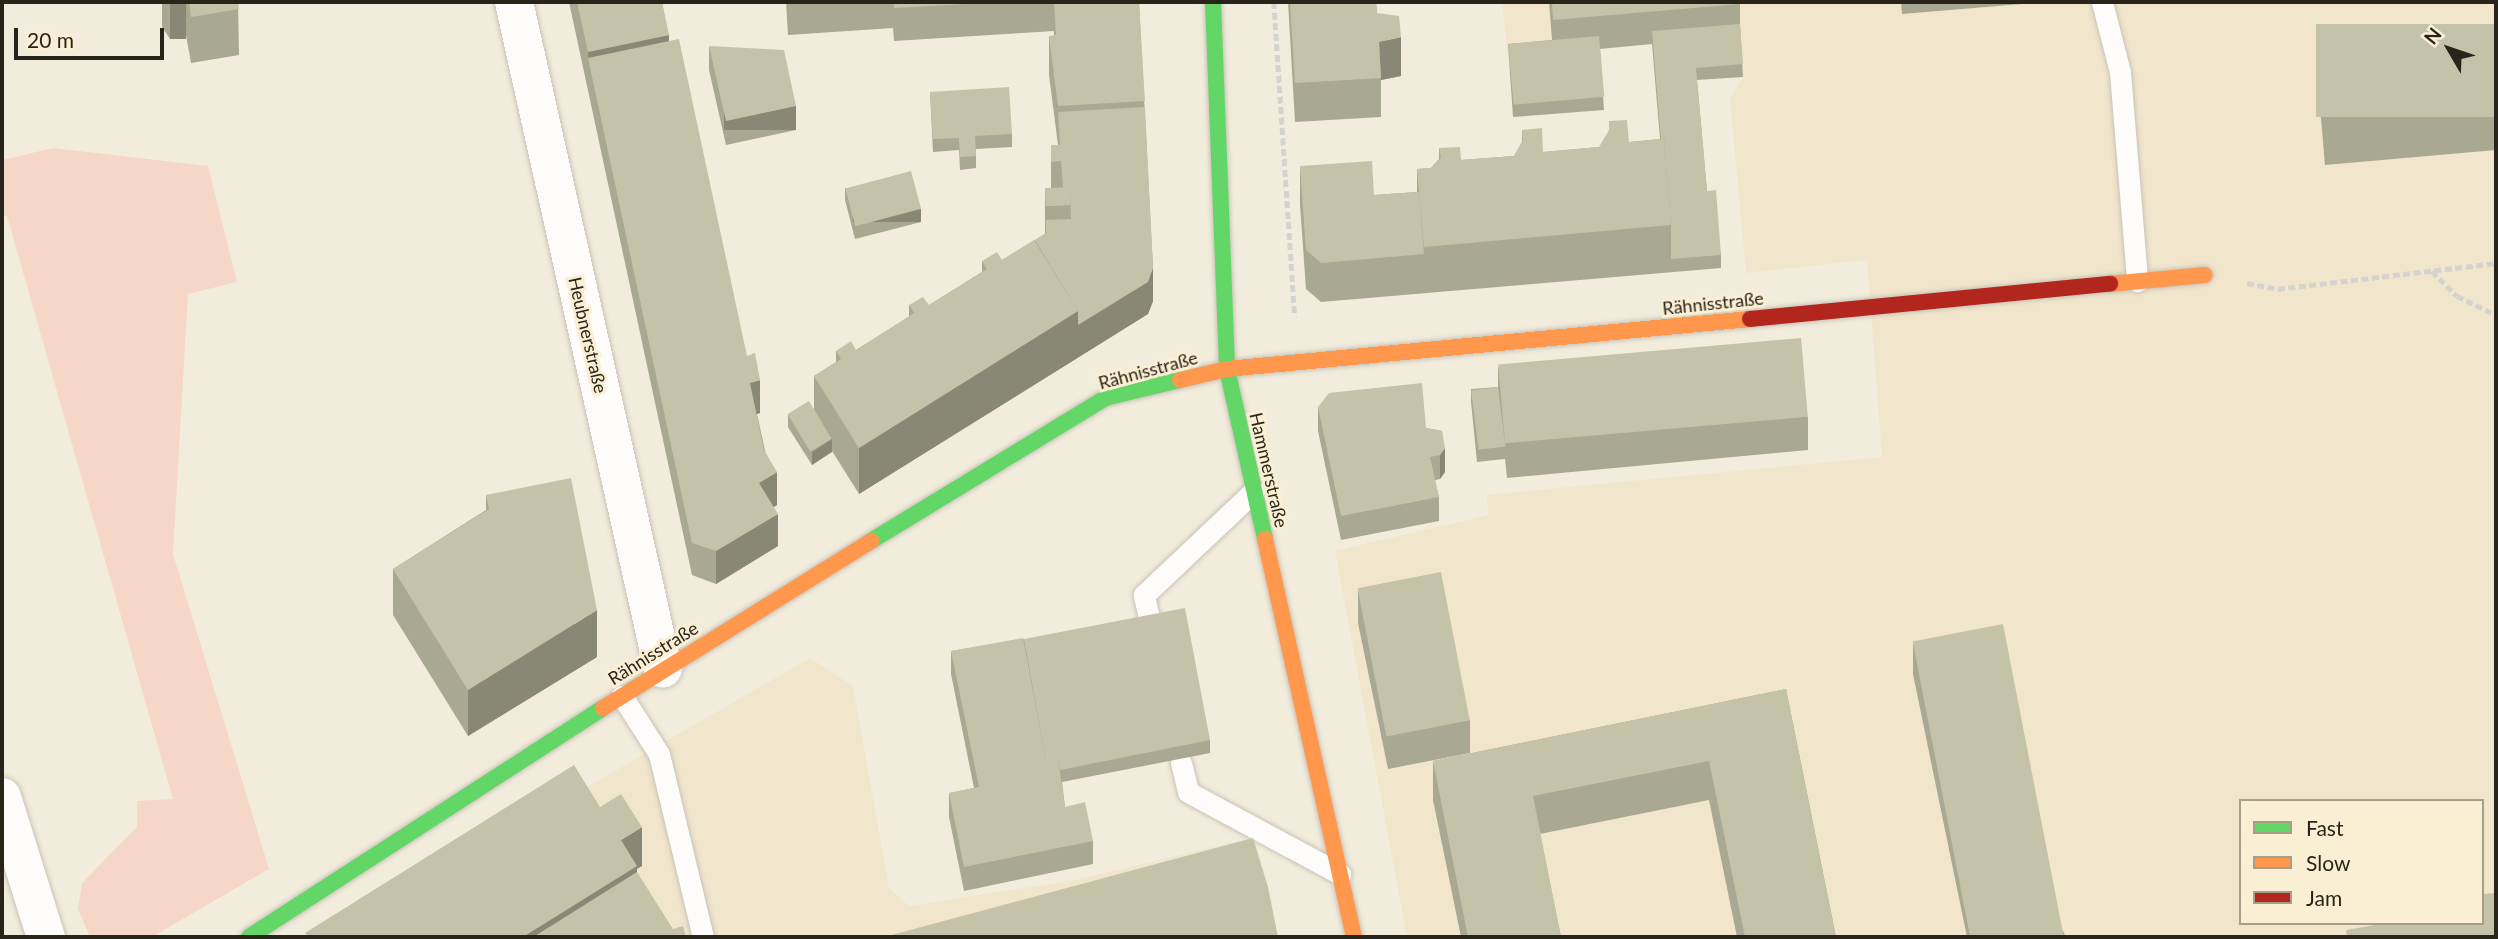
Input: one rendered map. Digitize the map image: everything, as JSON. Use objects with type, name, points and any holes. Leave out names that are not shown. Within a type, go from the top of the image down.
[{"type":"street","name":"Heubnerstraße","points":[[514,2],[663,669]]},
{"type":"street","name":"Hammerstraße","points":[[1213,2],[1227,369],[1354,937]]},
{"type":"street","name":"Rähnisstraße","points":[[249,937],[663,669],[1105,398],[1227,369],[2205,275]]},
{"type":"street","points":[[2,797],[46,937]]},
{"type":"lane","points":[[2102,2],[2120,72],[2137,281]]},
{"type":"lane","points":[[1150,622],[1144,595],[1254,491]]},
{"type":"lane","points":[[622,695],[659,754],[702,937]]},
{"type":"lane","points":[[1181,764],[1188,792],[1340,874]]},
{"type":"path","points":[[1274,2],[1298,363]]},
{"type":"path","points":[[2205,275],[2278,289],[2496,263]]},
{"type":"path","points":[[2431,270],[2457,296],[2496,315]]},
{"type":"shaded area","points":[[1502,2],[2496,2],[2496,937],[1407,937],[1335,551],[1489,515],[1486,495],[1882,457],[1867,260],[1746,273],[1730,99],[1743,77],[1740,36],[1508,57]]},
{"type":"shaded area","points":[[53,148],[208,166],[237,282],[188,294],[173,554],[269,869],[152,937],[90,937],[78,909],[82,883],[137,827],[137,801],[173,799],[7,216],[2,215],[2,160]]},
{"type":"shaded area","points":[[810,658],[853,686],[889,888],[909,906],[1075,880],[1243,840],[1276,937],[353,937],[575,794]]},
{"type":"building","points":[[189,2],[238,2],[239,9],[191,17]]},
{"type":"building","points":[[577,2],[662,2],[669,35],[588,52]]},
{"type":"building","points":[[893,2],[1001,2],[894,8]]},
{"type":"building","points":[[1054,2],[1139,2],[1145,101],[1058,106],[1049,36],[1056,35]]},
{"type":"building","points":[[1290,2],[1376,2],[1377,13],[1399,16],[1401,37],[1379,42],[1381,78],[1295,83]]},
{"type":"building","points":[[1552,2],[1740,2],[1740,4],[1553,20]]},
{"type":"building","points":[[1740,24],[1743,64],[1696,68],[1707,191],[1716,190],[1721,255],[1671,259],[1664,139],[1661,139],[1652,31]]},
{"type":"building","points":[[2316,24],[2496,24],[2496,117],[2316,117]]},
{"type":"building","points":[[1599,36],[1604,97],[1514,105],[1508,44]]},
{"type":"building","points":[[679,39],[747,356],[755,353],[760,380],[750,383],[764,450],[777,472],[759,483],[778,514],[716,551],[692,543],[588,58]]},
{"type":"building","points":[[709,46],[784,50],[796,106],[726,121]]},
{"type":"building","points":[[1009,87],[1012,134],[975,136],[976,156],[960,157],[959,138],[933,139],[930,92]]},
{"type":"building","points":[[1145,107],[1153,268],[1148,282],[1078,325],[1078,311],[1035,240],[1046,233],[1046,220],[1071,219],[1070,187],[1063,187],[1061,161],[1051,162],[1051,145],[1060,145],[1058,112]]},
{"type":"building","points":[[1627,120],[1629,142],[1664,139],[1671,225],[1424,247],[1417,169],[1431,168],[1441,158],[1439,148],[1460,147],[1461,160],[1514,156],[1523,141],[1522,130],[1542,128],[1543,152],[1599,147],[1609,130],[1609,121]]},
{"type":"building","points":[[1372,161],[1374,195],[1419,192],[1424,254],[1321,263],[1306,250],[1300,166]]},
{"type":"building","points":[[911,171],[921,209],[855,226],[845,189]]},
{"type":"building","points":[[1070,187],[1071,205],[1046,206],[1045,188]]},
{"type":"building","points":[[1034,240],[1078,311],[859,448],[814,376],[841,359],[836,351],[851,341],[856,350],[914,313],[909,305],[923,297],[929,305],[987,269],[982,261],[997,252],[1002,260]]},
{"type":"building","points":[[1801,338],[1808,417],[1505,443],[1498,364]]},
{"type":"building","points":[[1422,383],[1426,428],[1442,431],[1445,448],[1440,455],[1430,457],[1439,497],[1341,516],[1318,407],[1329,393]]},
{"type":"building","points":[[1498,387],[1505,447],[1479,450],[1471,390]]},
{"type":"building","points":[[809,401],[832,439],[810,452],[788,414]]},
{"type":"building","points":[[571,478],[597,610],[468,690],[393,569],[489,509],[486,495]]},
{"type":"building","points":[[1441,572],[1470,720],[1386,736],[1358,588]]},
{"type":"building","points":[[1185,608],[1210,740],[1060,770],[1058,759],[1046,761],[1024,639]]},
{"type":"building","points":[[2003,624],[2064,937],[1970,937],[1913,642]]},
{"type":"building","points":[[1023,638],[1046,761],[1058,759],[1065,807],[1085,802],[1093,841],[964,867],[949,793],[979,787],[951,651]]},
{"type":"building","points":[[1786,689],[1836,937],[1745,937],[1709,761],[1533,796],[1561,937],[1468,937],[1433,761]]},
{"type":"building","points":[[574,765],[600,807],[621,794],[642,827],[621,840],[637,866],[523,937],[308,937],[305,933]]},
{"type":"building","points":[[1253,838],[1268,887],[1278,937],[884,937]]},
{"type":"building","points":[[637,872],[673,929],[683,926],[686,937],[535,937],[535,936]]},
{"type":"building","points":[[2496,893],[2496,937],[2347,937],[2346,930],[2375,925],[2484,925],[2484,894]]},
{"type":"traffic: fast","points":[[1213,2],[1227,369],[1265,539]]},
{"type":"traffic: fast","points":[[871,541],[1105,398],[1180,380]]},
{"type":"traffic: fast","points":[[249,937],[603,708]]},
{"type":"traffic: slow","points":[[2110,284],[2205,275]]},
{"type":"traffic: slow","points":[[1180,380],[1227,369],[1750,319]]},
{"type":"traffic: slow","points":[[1265,539],[1354,937]]},
{"type":"traffic: slow","points":[[603,708],[871,541]]},
{"type":"traffic: jam","points":[[1750,319],[2110,284]]}]
